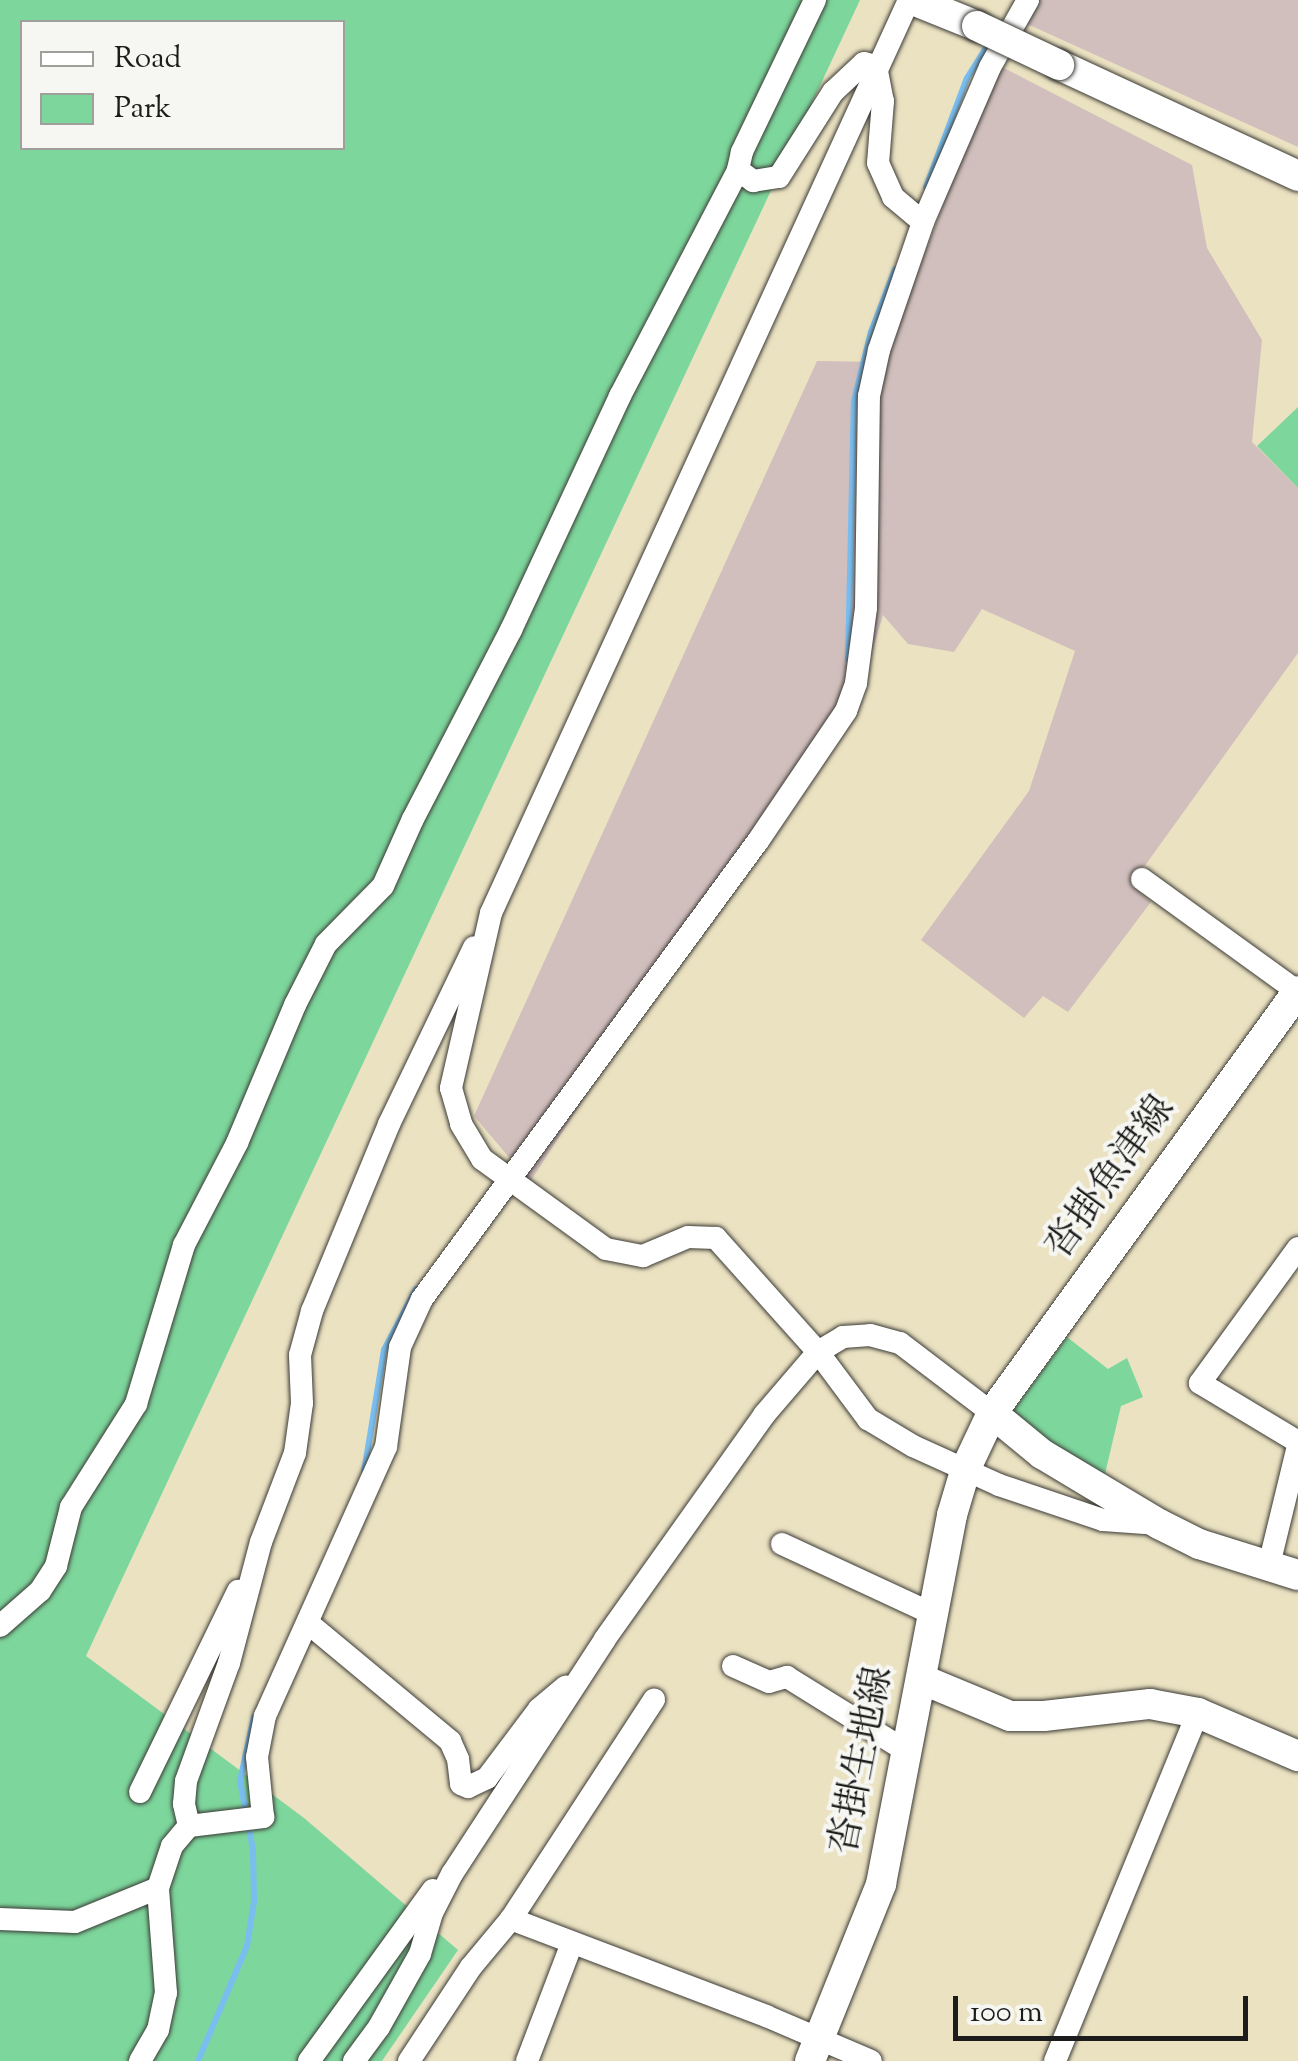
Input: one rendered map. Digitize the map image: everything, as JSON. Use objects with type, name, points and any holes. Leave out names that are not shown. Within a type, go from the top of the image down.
[{"type":"main road","points":[[911,0],[977,26],[1298,176]]},
{"type":"main road","name":"沓掛魚津線","points":[[966,1468],[992,1413],[1294,1004]]},
{"type":"main road","points":[[992,1413],[1042,1454],[1160,1524],[1199,1544],[1284,1570]]},
{"type":"main road","name":"沓掛生地線","points":[[815,2050],[881,1884],[952,1515],[966,1468]]},
{"type":"main road","points":[[920,1679],[1010,1716],[1150,1704],[1198,1713],[1298,1756]]},
{"type":"street","points":[[0,1626],[40,1591],[56,1566],[71,1507],[136,1404],[184,1245],[237,1143],[326,944],[383,886],[412,819],[511,630],[620,396],[738,170],[742,152],[816,0]]},
{"type":"street","points":[[140,1792],[261,1542],[295,1453],[302,1404],[300,1355],[312,1310],[389,1124],[491,913],[876,66],[911,0]]},
{"type":"street","points":[[140,2061],[158,2030],[166,1994],[158,1888],[172,1846],[190,1826],[263,1816],[256,1756],[264,1716],[386,1447],[400,1347],[422,1299],[758,840],[846,710],[856,684],[866,608],[869,396],[879,350],[922,222],[990,67],[1028,0]]},
{"type":"street","points":[[738,170],[752,181],[778,177],[834,92],[864,63],[876,66]]},
{"type":"street","points":[[876,66],[882,101],[878,163],[892,196],[922,222]]},
{"type":"street","points":[[1142,879],[1294,1004]]},
{"type":"street","points":[[491,913],[451,1088],[461,1124],[482,1159],[606,1250],[643,1256],[688,1236],[716,1238],[818,1352],[868,1418],[912,1446],[999,1485],[1103,1520],[1160,1524]]},
{"type":"street","points":[[1284,1570],[1298,1444],[1200,1383],[1298,1248]]},
{"type":"street","points":[[354,2061],[379,2027],[420,1954],[432,1913],[452,1874],[584,1671],[764,1415],[818,1352],[843,1337],[870,1335],[900,1343],[992,1413]]},
{"type":"street","points":[[190,1826],[184,1804],[186,1781],[228,1663],[261,1542]]},
{"type":"street","points":[[782,1544],[933,1614]]},
{"type":"street","points":[[308,1623],[450,1741],[458,1760],[461,1784],[468,1787],[487,1778],[539,1709],[584,1671]]},
{"type":"street","points":[[733,1666],[769,1682],[787,1676],[908,1752]]},
{"type":"street","points":[[409,2061],[453,2001],[470,1967],[511,1919],[654,1700]]},
{"type":"street","points":[[1055,2061],[1198,1713]]},
{"type":"street","points":[[309,2061],[418,1909],[452,1874]]},
{"type":"street","points":[[0,1918],[75,1922],[158,1888]]},
{"type":"street","points":[[511,1919],[815,2050],[871,2061]]},
{"type":"street","points":[[526,2061],[572,1944]]},
{"type":"shaded area","points":[[1038,0],[1298,0],[1298,147],[1025,23]]},
{"type":"shaded area","points":[[996,64],[1192,165],[1207,248],[1262,340],[1252,442],[1298,488],[1298,653],[1131,885],[1151,902],[1068,1012],[1043,996],[1024,1018],[921,940],[1029,791],[1075,651],[982,609],[954,652],[908,644],[883,615],[854,712],[631,1026],[530,1182],[474,1116],[817,361],[884,362]]},
{"type":"green space","points":[[0,0],[860,0],[86,1656],[304,1818],[458,1950],[382,2061],[0,2061]]},
{"type":"green space","points":[[1298,407],[1298,488],[1257,446]]},
{"type":"green space","points":[[1067,1337],[1108,1369],[1127,1358],[1143,1397],[1121,1406],[1104,1478],[1013,1417],[1015,1408]]},
{"type":"waterway","points":[[926,187],[967,78],[989,43]]},
{"type":"waterway","points":[[848,660],[854,401],[871,332],[895,269]]},
{"type":"waterway","points":[[364,1472],[384,1350],[416,1289]]},
{"type":"waterway","points":[[198,2061],[247,1946],[254,1902],[253,1850],[240,1781],[254,1716]]}]
